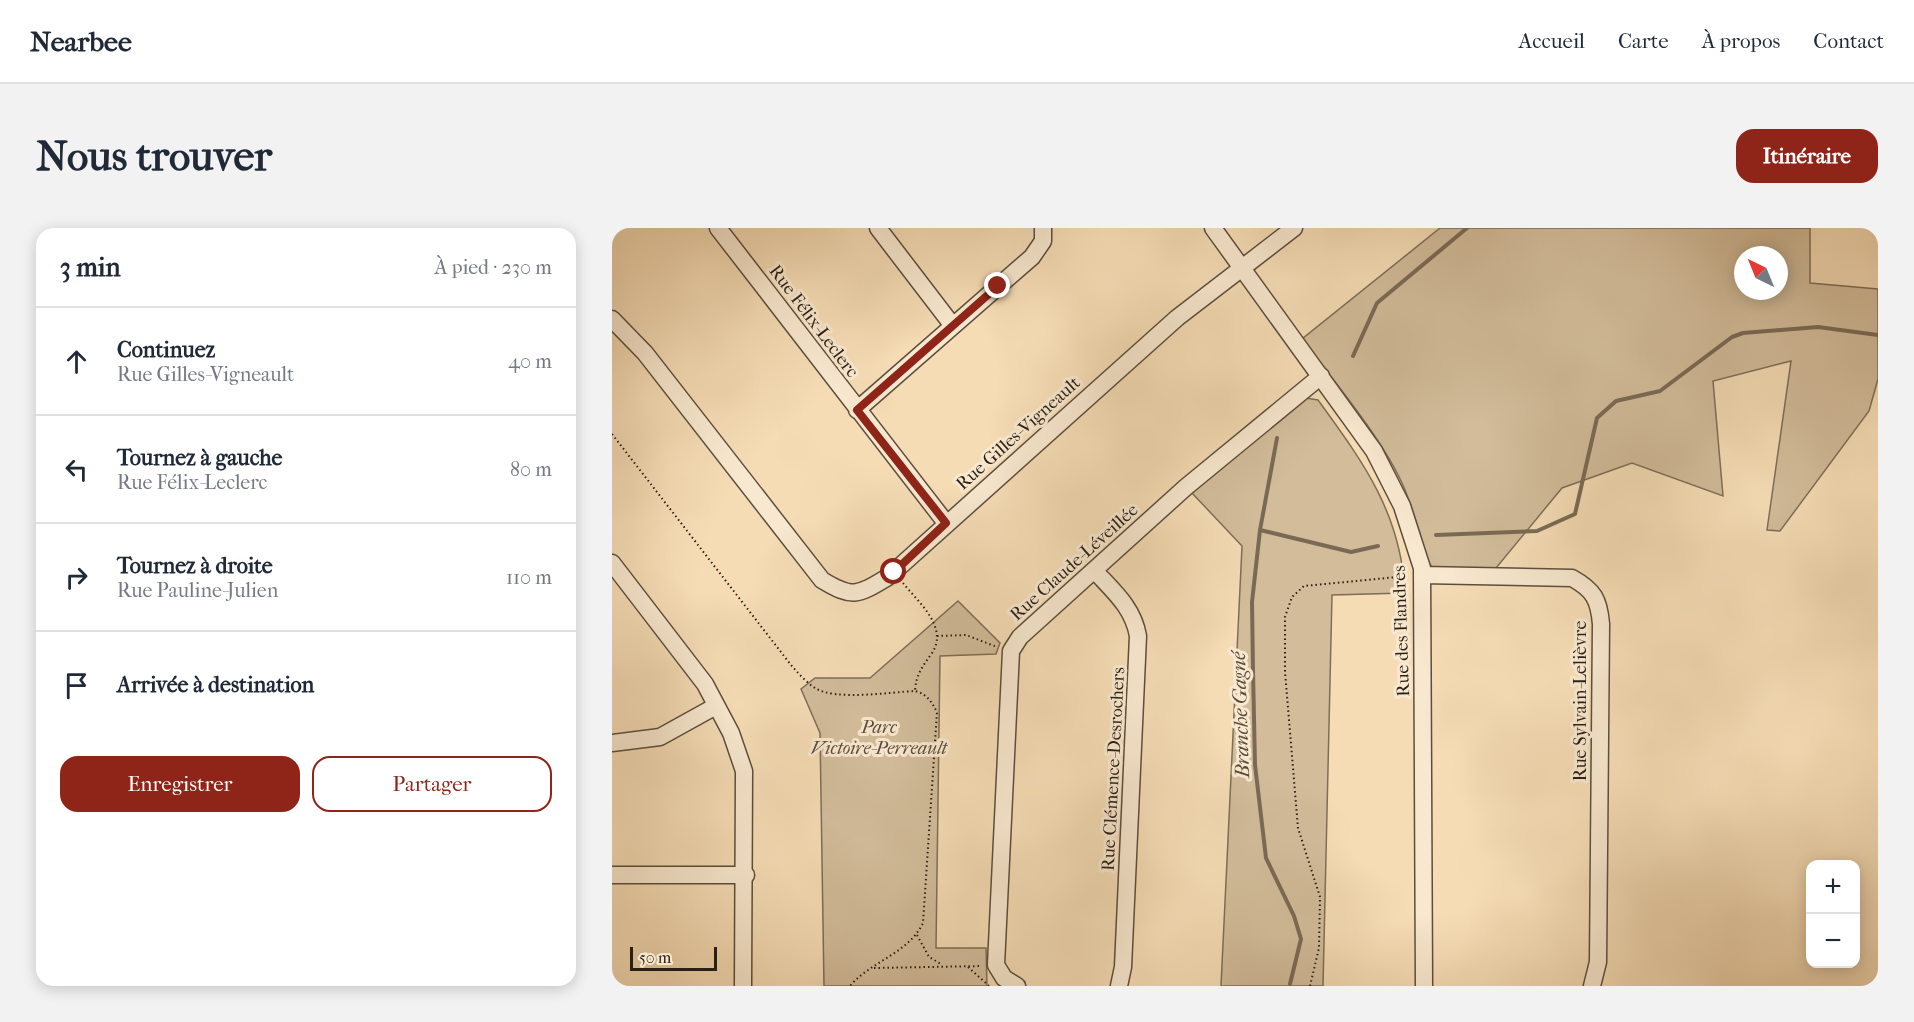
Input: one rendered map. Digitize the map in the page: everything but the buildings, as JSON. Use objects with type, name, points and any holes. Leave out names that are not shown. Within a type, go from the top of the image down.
[{"type":"street","name":"Rue Félix-Leclerc","points":[[718,228],[946,523]]},
{"type":"street","points":[[878,228],[953,326]]},
{"type":"street","points":[[857,410],[1039,250],[1043,241],[1043,228]]},
{"type":"street","name":"Rue des Flandres","points":[[1213,228],[1374,451],[1402,506],[1422,575],[1424,986]]},
{"type":"street","name":"Rue Gilles-Vigneault","points":[[612,319],[645,353],[822,580],[842,593],[863,592],[894,572],[1177,318],[1294,228]]},
{"type":"street","name":"Rue Claude-Léveillée","points":[[1011,651],[1020,637],[1195,480],[1321,376]]},
{"type":"street","points":[[612,563],[705,684],[731,733],[744,771],[746,875],[743,986]]},
{"type":"street","name":"Rue Clémence-Desrochers","points":[[1094,570],[1127,605],[1136,620],[1138,636],[1123,967],[1119,986]]},
{"type":"street","name":"Rue Sylvain-Lelièvre","points":[[1422,575],[1572,578],[1588,587],[1599,602],[1598,962],[1592,986]]},
{"type":"street","points":[[1011,651],[996,964],[1004,978],[1017,986]]},
{"type":"street","points":[[612,743],[660,737],[716,706]]},
{"type":"street","points":[[612,874],[746,875]]},
{"type":"path","points":[[612,434],[791,665],[816,689],[827,694],[915,691],[924,693],[931,700],[937,712],[923,923],[917,935],[857,977],[850,986]]},
{"type":"path","points":[[894,572],[935,624],[938,636],[933,651],[921,666],[916,679],[915,691]]},
{"type":"path","points":[[1310,986],[1319,948],[1320,897],[1298,828],[1285,672],[1284,617],[1292,597],[1304,586],[1422,575]]},
{"type":"path","points":[[938,636],[966,635],[1011,651]]},
{"type":"path","points":[[917,935],[929,957],[944,965]]},
{"type":"path","points":[[871,968],[944,965],[968,967],[996,964]]},
{"type":"path","points":[[968,967],[989,986]]},
{"type":"green space","points":[[1440,228],[1810,228],[1810,283],[1878,289],[1878,379],[1869,411],[1780,531],[1767,530],[1791,361],[1713,381],[1723,496],[1632,463],[1562,488],[1496,568],[1433,568],[1428,562],[1402,483],[1382,447],[1302,339]]},
{"type":"green space","points":[[1306,398],[1318,400],[1350,445],[1377,490],[1396,538],[1405,593],[1332,595],[1323,986],[1221,986],[1242,546],[1192,493],[1251,441]]},
{"type":"green space","name":"Parc Victoire-Perreault","points":[[958,601],[1000,643],[996,654],[940,656],[936,948],[986,948],[987,986],[824,986],[820,733],[801,689],[815,678],[870,678]]},
{"type":"waterway","name":"Branche Gagné","points":[[1353,356],[1377,303],[1467,228]]},
{"type":"waterway","points":[[1436,535],[1537,531],[1575,514],[1597,418],[1616,401],[1660,391],[1732,337],[1743,333],[1818,327],[1878,335]]},
{"type":"waterway","name":"Branche Gagné","points":[[1277,438],[1260,530],[1252,602],[1255,765],[1266,858],[1294,916],[1301,939],[1290,984]]},
{"type":"waterway","points":[[1260,530],[1351,552],[1378,546]]},
{"type":"route","points":[[894,572],[946,523],[857,410],[998,286]]}]
